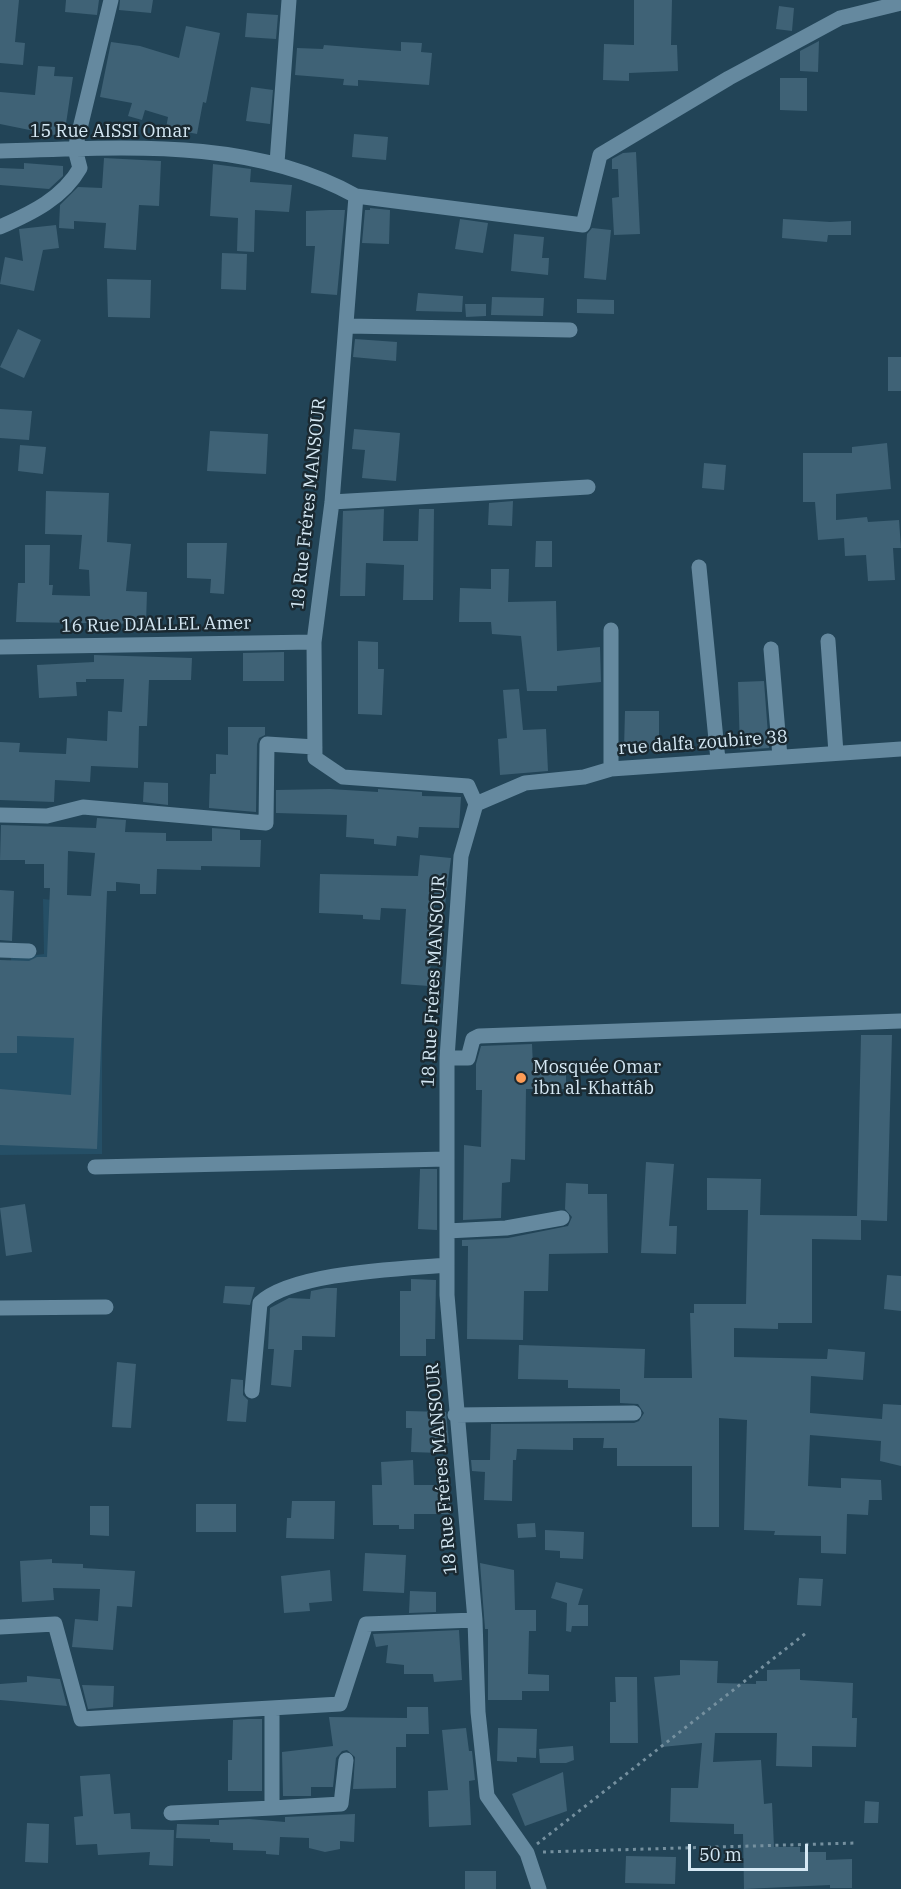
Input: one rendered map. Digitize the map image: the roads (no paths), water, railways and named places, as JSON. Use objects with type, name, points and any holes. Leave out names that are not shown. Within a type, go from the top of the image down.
[{"type":"street","points":[[0,227],[20,218],[70,186],[80,168],[75,149],[111,0]]},
{"type":"street","points":[[277,163],[289,0]]},
{"type":"street","points":[[356,196],[584,225],[600,155],[729,78],[840,18],[901,3]]},
{"type":"street","name":"15 Rue AISSI Omar","points":[[0,151],[178,148],[277,163],[324,178],[356,196]]},
{"type":"street","name":"18 Rue Fréres MANSOUR","points":[[315,747],[314,642],[332,502],[356,196]]},
{"type":"street","points":[[347,326],[570,330]]},
{"type":"street","points":[[332,502],[588,487]]},
{"type":"street","points":[[699,567],[718,760]]},
{"type":"street","points":[[611,630],[611,769]]},
{"type":"street","points":[[828,641],[836,753]]},
{"type":"street","name":"16 Rue DJALLEL Amer","points":[[0,647],[314,642]]},
{"type":"street","points":[[771,649],[780,757]]},
{"type":"street","points":[[0,815],[47,816],[83,807],[266,823],[267,744],[315,747],[315,758],[343,777],[414,784],[468,786],[476,804]]},
{"type":"street","name":"rue dalfa zoubire 38","points":[[476,804],[525,783],[584,777],[611,769],[901,749]]},
{"type":"street","name":"18 Rue Fréres MANSOUR","points":[[476,804],[461,856],[447,1058],[447,1265],[455,1415],[475,1620],[478,1712],[487,1796],[526,1853],[539,1889]]},
{"type":"street","points":[[0,950],[29,951]]},
{"type":"street","points":[[447,1058],[468,1058],[473,1040],[479,1036],[901,1021]]},
{"type":"street","points":[[95,1167],[447,1160]]},
{"type":"street","points":[[447,1231],[506,1228],[562,1218]]},
{"type":"street","points":[[252,1391],[260,1304],[270,1294],[339,1274],[447,1265]]},
{"type":"street","points":[[0,1308],[106,1307]]},
{"type":"street","points":[[455,1415],[633,1413]]},
{"type":"street","points":[[0,1627],[55,1624],[81,1719],[340,1704],[366,1624],[475,1620]]},
{"type":"street","points":[[272,1708],[272,1808]]},
{"type":"street","points":[[171,1813],[341,1804],[346,1760]]},
{"type":"place","name":"Mosquée Omar ibn al-Khattâb","points":[[521,1078]]}]
